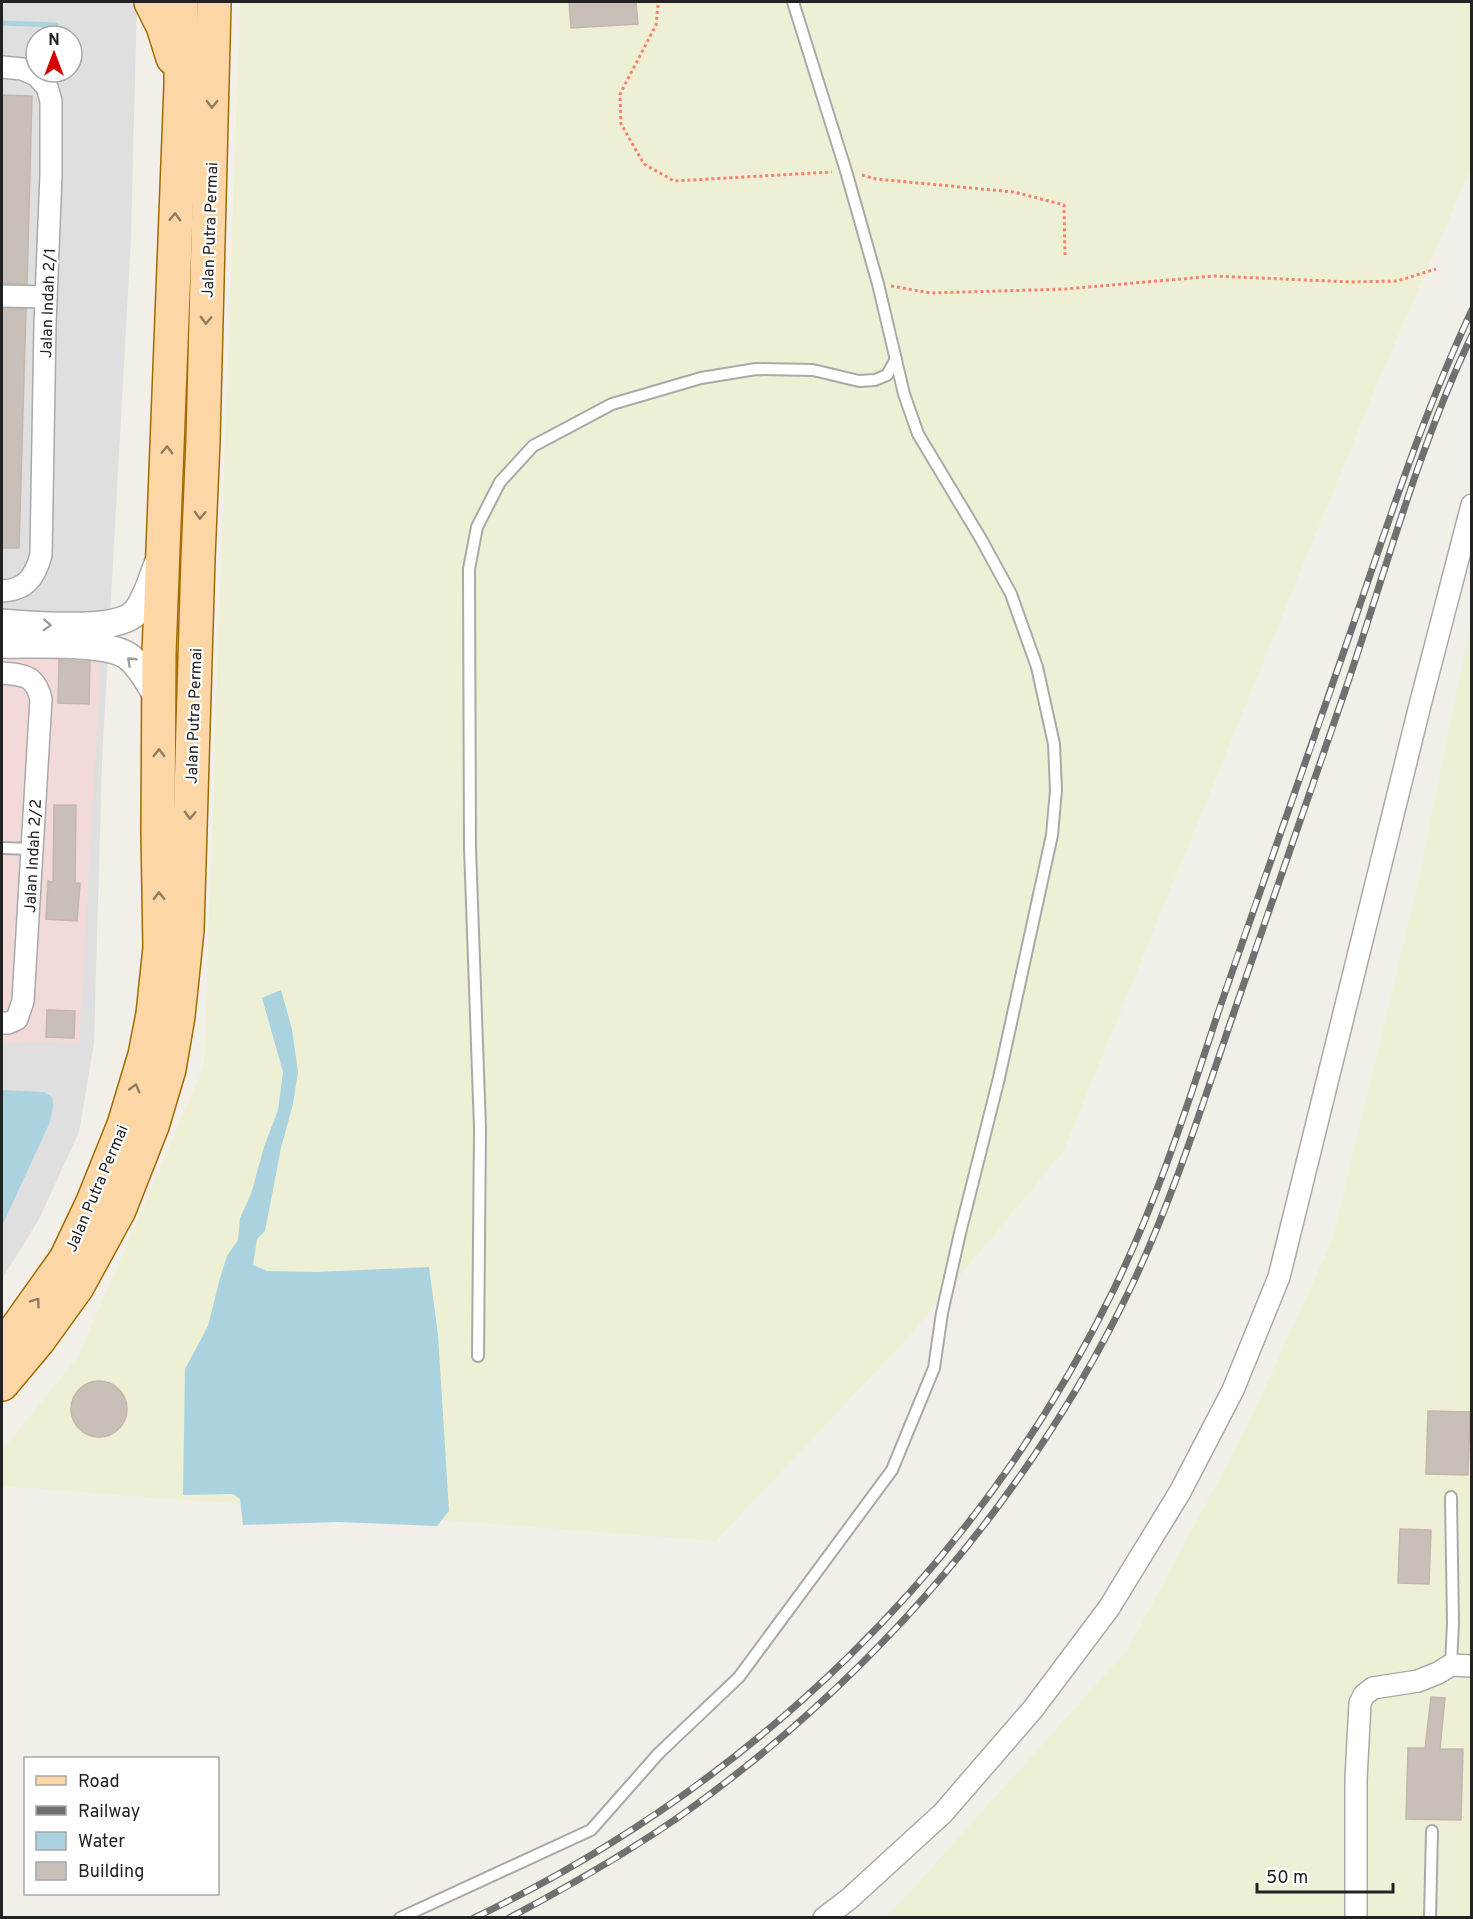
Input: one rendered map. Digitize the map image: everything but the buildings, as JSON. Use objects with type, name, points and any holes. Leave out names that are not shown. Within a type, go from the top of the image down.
[{"type":"main road","points":[[151,2],[163,26],[181,86]]},
{"type":"main road","name":"Jalan Putra Permai","points":[[2,1349],[66,1258],[93,1202],[124,1125],[145,1055],[153,1014],[160,948],[159,698],[181,86],[181,2]]},
{"type":"main road","points":[[206,2],[205,32],[213,45]]},
{"type":"main road","name":"Jalan Putra Permai","points":[[2,1384],[39,1341],[77,1287],[118,1210],[152,1126],[169,1069],[178,1016],[187,930],[214,2]]},
{"type":"street","name":"Jalan Indah 2/1","points":[[2,67],[21,69],[36,75],[47,87],[51,101],[41,555],[37,572],[29,580],[19,588],[2,591]]},
{"type":"street","points":[[2,296],[46,297]]},
{"type":"street","points":[[824,1917],[849,1899],[944,1813],[1033,1709],[1109,1608],[1180,1492],[1233,1390],[1279,1277],[1420,705],[1472,505]]},
{"type":"street","points":[[2,623],[101,626],[126,620],[136,612],[143,600],[163,551]]},
{"type":"street","points":[[2,644],[88,645],[118,650],[140,669],[159,698]]},
{"type":"street","name":"Jalan Indah 2/2","points":[[2,673],[21,675],[31,679],[38,687],[41,699],[23,1001],[17,1019],[2,1023]]},
{"type":"street","points":[[1356,1917],[1356,1779],[1360,1703],[1364,1695],[1373,1688],[1418,1681],[1461,1665]]},
{"type":"lane","points":[[400,1917],[591,1830],[659,1754],[740,1677],[892,1470],[934,1368],[942,1313],[957,1244],[999,1078],[1052,836],[1056,790],[1054,744],[1037,667],[1011,594],[918,434],[904,394],[878,284],[846,171],[793,2]]},
{"type":"lane","points":[[478,1356],[480,1128],[470,848],[469,581],[477,527],[500,482],[533,446],[612,404],[701,378],[756,369],[813,370],[859,381],[875,380],[887,375],[896,359]]},
{"type":"lane","points":[[2,848],[32,849]]},
{"type":"lane","points":[[1451,1497],[1453,1612],[1461,1665]]},
{"type":"lane","points":[[1430,1917],[1432,1831]]},
{"type":"path","points":[[658,5],[656,26],[620,94],[621,124],[644,165],[674,181],[846,171],[876,179],[1014,192],[1064,205],[1065,255]]},
{"type":"path","points":[[878,284],[931,293],[1066,289],[1214,276],[1352,282],[1397,281],[1436,269]]},
{"type":"shaded area","points":[[2,2],[137,2],[131,237],[102,762],[94,1043],[79,1132],[39,1219],[2,1279]]},
{"type":"shaded area","points":[[2,656],[101,658],[79,1043],[2,1042]]},
{"type":"green space","points":[[240,2],[1471,2],[1471,168],[1373,394],[1063,1152],[912,1333],[716,1541],[2,1486],[2,1451],[79,1355],[204,1066]]},
{"type":"green space","points":[[1471,621],[1471,1917],[883,1918],[898,1905],[1128,1649],[1246,1429],[1332,1241],[1417,888]]},
{"type":"water","points":[[281,990],[292,1029],[298,1072],[265,1231],[257,1239],[253,1265],[267,1271],[316,1272],[429,1267],[438,1335],[449,1511],[437,1526],[338,1522],[243,1525],[240,1499],[233,1494],[183,1495],[185,1369],[208,1326],[227,1256],[238,1240],[240,1218],[251,1194],[264,1147],[278,1110],[283,1072],[262,998]]},
{"type":"water","points":[[2,1090],[44,1092],[52,1097],[53,1106],[50,1122],[2,1226]]},
{"type":"waterway","points":[[2,23],[29,24]]},
{"type":"railway","points":[[474,1918],[576,1864],[672,1803],[763,1734],[848,1658],[925,1575],[996,1485],[1059,1390],[1114,1289],[1159,1184],[1404,479],[1436,394],[1472,310]]},
{"type":"railway","points":[[509,1918],[601,1867],[690,1809],[759,1756],[824,1700],[886,1639],[944,1575],[998,1507],[1047,1436],[1092,1362],[1132,1285],[1174,1185],[1346,688],[1419,465],[1472,335]]}]
